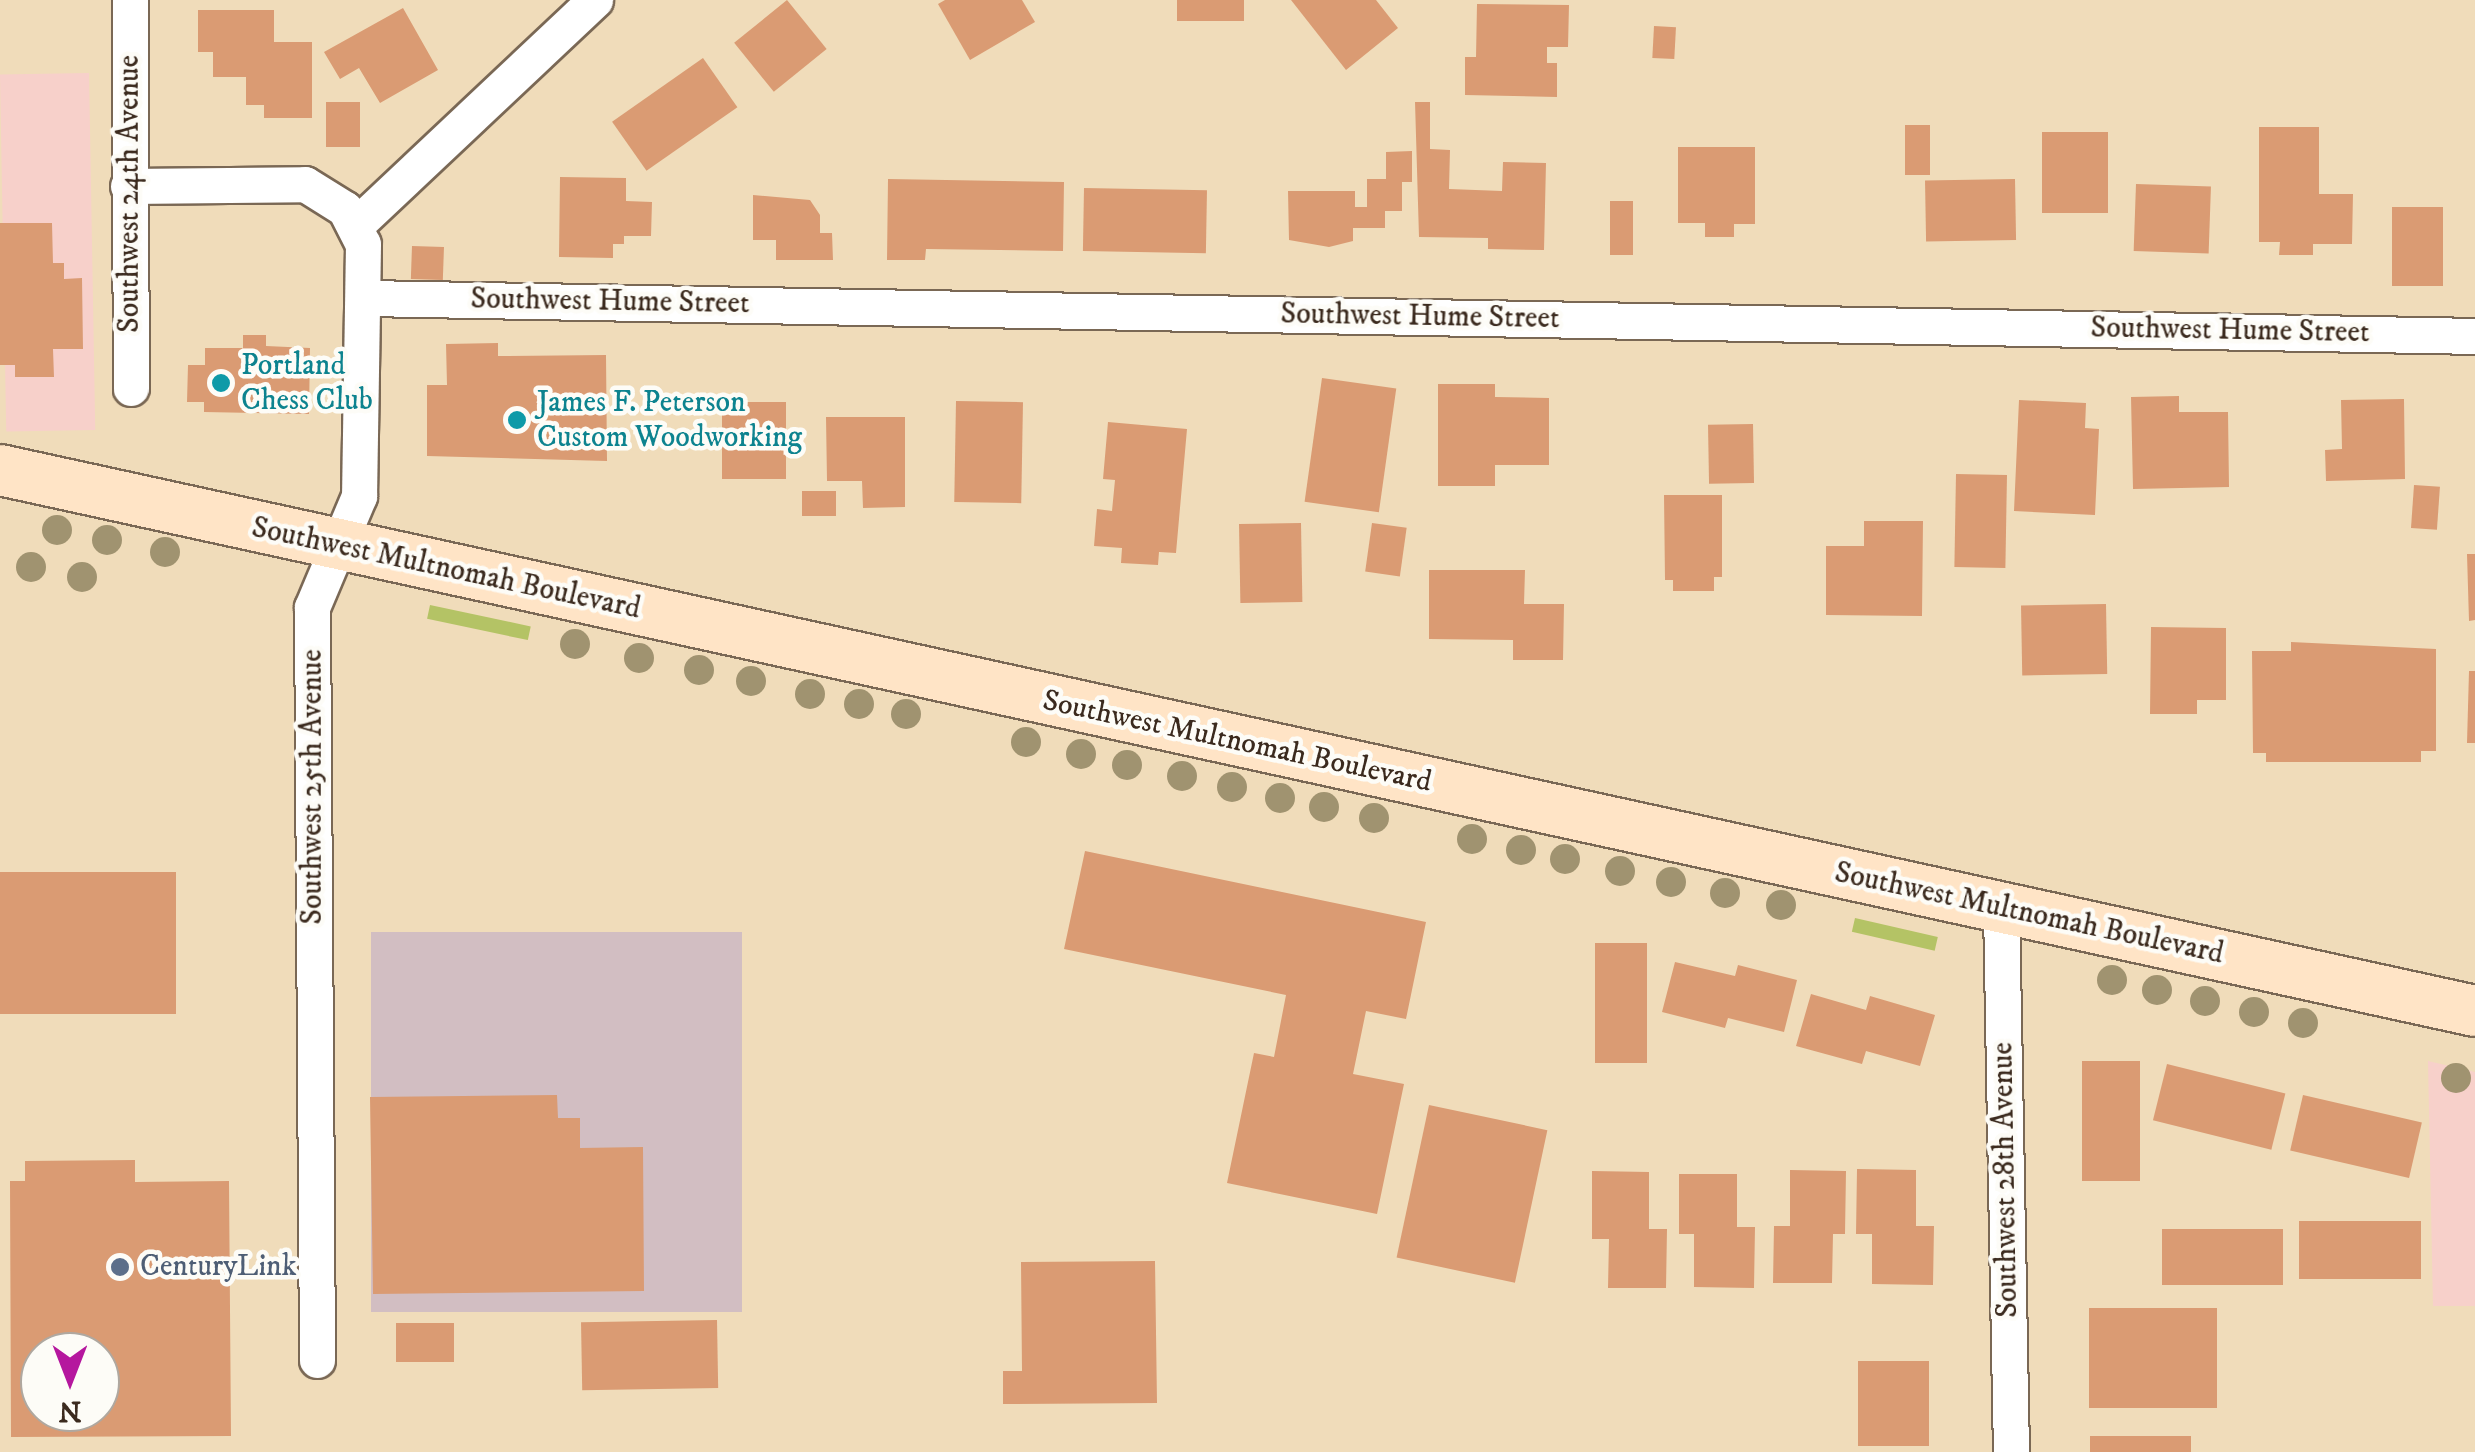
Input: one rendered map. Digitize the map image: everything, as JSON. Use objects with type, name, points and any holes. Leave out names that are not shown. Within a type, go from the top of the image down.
[{"type":"main road","name":"Southwest Multnomah Boulevard","points":[[0,470],[2475,1011]]},
{"type":"street","name":"Southwest 24th Avenue","points":[[130,0],[131,388]]},
{"type":"street","points":[[128,186],[305,184],[328,195],[355,226],[594,0]]},
{"type":"street","name":"Southwest 25th Avenue","points":[[317,1360],[312,607],[359,496],[365,298],[364,244],[355,226]]},
{"type":"street","name":"Southwest Hume Street","points":[[365,298],[2475,336]]},
{"type":"street","name":"Southwest 28th Avenue","points":[[2001,908],[2010,1452]]},
{"type":"shaded area","points":[[89,73],[95,430],[6,431],[0,75]]},
{"type":"shaded area","points":[[371,932],[742,932],[742,1312],[371,1312]]},
{"type":"shaded area","points":[[2428,1061],[2475,1072],[2475,1306],[2433,1306]]},
{"type":"green space","points":[[605,575],[1110,685],[1109,690],[604,581]]},
{"type":"green space","points":[[430,605],[531,626],[528,640],[427,619]]},
{"type":"green space","points":[[1855,918],[1938,937],[1935,951],[1852,932]]},
{"type":"building","points":[[787,0],[827,49],[774,92],[734,43]]},
{"type":"building","points":[[945,0],[1022,0],[1035,22],[970,60],[938,4]]},
{"type":"building","points":[[1177,0],[1244,0],[1244,21],[1177,21]]},
{"type":"building","points":[[1291,0],[1376,0],[1398,28],[1346,70]]},
{"type":"building","points":[[1477,4],[1569,5],[1568,47],[1547,47],[1547,63],[1557,63],[1557,97],[1465,95],[1465,57],[1476,57]]},
{"type":"building","points":[[403,8],[438,70],[380,103],[359,68],[340,79],[324,52]]},
{"type":"building","points":[[198,10],[274,10],[274,42],[312,42],[312,118],[264,118],[264,105],[246,105],[246,77],[213,77],[213,52],[198,52]]},
{"type":"building","points":[[1654,26],[1676,27],[1674,59],[1652,58]]},
{"type":"building","points":[[703,58],[737,107],[646,171],[612,122]]},
{"type":"building","points":[[326,102],[360,102],[360,147],[326,147]]},
{"type":"building","points":[[1415,102],[1430,102],[1430,149],[1450,150],[1449,189],[1502,191],[1503,162],[1546,163],[1544,250],[1488,249],[1488,238],[1419,237]]},
{"type":"building","points":[[1905,125],[1930,125],[1930,175],[1905,175]]},
{"type":"building","points":[[2259,127],[2319,127],[2319,194],[2353,194],[2352,244],[2313,244],[2313,255],[2279,255],[2280,242],[2259,242]]},
{"type":"building","points":[[2042,132],[2108,132],[2108,213],[2042,213]]},
{"type":"building","points":[[1678,147],[1755,147],[1755,224],[1734,224],[1734,237],[1705,237],[1705,223],[1678,223]]},
{"type":"building","points":[[1412,151],[1412,182],[1402,182],[1402,211],[1385,211],[1385,228],[1353,228],[1353,241],[1329,247],[1289,240],[1288,191],[1355,191],[1355,207],[1367,207],[1367,179],[1386,179],[1386,152]]},
{"type":"building","points":[[560,177],[626,178],[626,201],[652,202],[651,236],[624,236],[624,244],[613,244],[613,258],[559,257]]},
{"type":"building","points":[[888,179],[1064,182],[1063,251],[926,249],[925,260],[887,260]]},
{"type":"building","points":[[2015,179],[2016,240],[1926,242],[1925,181]]},
{"type":"building","points":[[2136,184],[2211,187],[2209,254],[2134,251]]},
{"type":"building","points":[[1084,188],[1207,190],[1206,253],[1083,251]]},
{"type":"building","points":[[753,195],[810,200],[820,215],[820,233],[832,233],[833,260],[776,260],[776,240],[753,240]]},
{"type":"building","points":[[1610,201],[1633,201],[1633,255],[1610,255]]},
{"type":"building","points":[[2392,207],[2443,207],[2443,286],[2392,286]]},
{"type":"building","points":[[0,223],[52,223],[53,263],[64,263],[64,279],[82,278],[83,349],[53,349],[54,377],[15,377],[15,365],[0,365]]},
{"type":"building","points":[[412,246],[444,247],[443,280],[411,279]]},
{"type":"building","points":[[243,335],[266,335],[266,346],[310,348],[309,414],[204,412],[204,402],[187,402],[188,365],[205,365],[205,348],[243,348]]},
{"type":"building","name":"James F. Peterson Custom Woodworking","points":[[498,343],[498,356],[606,355],[607,461],[427,456],[427,385],[447,385],[446,344]]},
{"type":"building","points":[[1322,378],[1396,388],[1379,512],[1305,502]]},
{"type":"building","points":[[1438,384],[1495,384],[1495,397],[1549,398],[1549,465],[1495,465],[1495,486],[1438,486]]},
{"type":"building","points":[[2179,396],[2179,412],[2228,412],[2229,487],[2133,489],[2131,397]]},
{"type":"building","points":[[2404,399],[2405,479],[2326,481],[2325,450],[2342,449],[2341,400]]},
{"type":"building","points":[[2019,400],[2086,403],[2085,428],[2099,429],[2095,515],[2014,511]]},
{"type":"building","points":[[956,401],[1023,402],[1021,503],[954,502]]},
{"type":"building","points":[[722,402],[786,402],[786,479],[722,479]]},
{"type":"building","points":[[826,417],[905,417],[905,507],[863,508],[862,481],[827,481]]},
{"type":"building","points":[[1108,422],[1187,429],[1176,553],[1159,552],[1158,565],[1121,563],[1122,548],[1094,546],[1097,509],[1112,511],[1115,480],[1103,479]]},
{"type":"building","points":[[1753,424],[1754,483],[1709,484],[1708,425]]},
{"type":"building","points":[[1956,474],[2007,475],[2005,568],[1954,567]]},
{"type":"building","points":[[2414,485],[2440,487],[2437,530],[2411,528]]},
{"type":"building","points":[[802,491],[836,491],[836,516],[802,516]]},
{"type":"building","points":[[1664,495],[1722,495],[1722,577],[1714,577],[1714,591],[1673,591],[1673,580],[1665,580]]},
{"type":"building","points":[[1864,521],[1923,521],[1922,616],[1826,615],[1826,546],[1864,546]]},
{"type":"building","points":[[1301,523],[1302,602],[1240,603],[1239,524]]},
{"type":"building","points":[[1372,523],[1407,528],[1400,576],[1365,572]]},
{"type":"building","points":[[2467,554],[2475,554],[2475,620],[2469,621]]},
{"type":"building","points":[[1429,570],[1525,570],[1524,604],[1564,604],[1563,660],[1513,660],[1513,640],[1429,639]]},
{"type":"building","points":[[2106,604],[2107,674],[2022,675],[2021,605]]},
{"type":"building","points":[[2151,627],[2226,628],[2226,700],[2197,700],[2197,714],[2150,714]]},
{"type":"building","points":[[2291,642],[2436,649],[2436,751],[2421,751],[2421,762],[2266,762],[2266,753],[2253,753],[2252,651],[2291,651]]},
{"type":"building","points":[[2469,671],[2475,671],[2475,743],[2467,743]]},
{"type":"building","points":[[1085,851],[1426,922],[1406,1019],[1366,1011],[1353,1074],[1404,1084],[1377,1214],[1227,1183],[1254,1053],[1274,1057],[1286,995],[1064,949]]},
{"type":"building","points":[[0,872],[176,872],[176,1014],[0,1014]]},
{"type":"building","points":[[1595,943],[1647,943],[1647,1063],[1595,1063]]},
{"type":"building","points":[[1675,962],[1735,976],[1738,965],[1797,980],[1784,1032],[1728,1018],[1725,1028],[1662,1012]]},
{"type":"building","points":[[1811,994],[1866,1010],[1870,996],[1935,1015],[1920,1066],[1866,1051],[1862,1064],[1796,1046]]},
{"type":"building","points":[[2082,1061],[2140,1061],[2140,1181],[2082,1181]]},
{"type":"building","points":[[2167,1064],[2285,1094],[2271,1150],[2153,1120]]},
{"type":"building","name":"CenturyLink","points":[[557,1095],[558,1118],[580,1118],[580,1148],[643,1147],[644,1291],[373,1294],[370,1097]]},
{"type":"building","points":[[2303,1095],[2422,1122],[2409,1178],[2290,1151]]},
{"type":"building","points":[[1429,1105],[1547,1130],[1515,1283],[1397,1258]]},
{"type":"building","name":"CenturyLink","points":[[135,1160],[135,1182],[229,1181],[231,1436],[11,1437],[10,1181],[25,1181],[25,1161]]},
{"type":"building","points":[[1857,1169],[1916,1170],[1916,1226],[1934,1226],[1933,1285],[1872,1284],[1872,1234],[1856,1234]]},
{"type":"building","points":[[1790,1170],[1846,1171],[1845,1234],[1833,1234],[1832,1283],[1773,1283],[1774,1226],[1790,1226]]},
{"type":"building","points":[[1592,1171],[1649,1172],[1649,1229],[1667,1229],[1666,1288],[1608,1288],[1609,1239],[1592,1239]]},
{"type":"building","points":[[1679,1174],[1737,1174],[1737,1227],[1755,1227],[1754,1288],[1694,1287],[1694,1234],[1679,1234]]},
{"type":"building","points":[[2299,1221],[2421,1221],[2421,1279],[2299,1279]]},
{"type":"building","points":[[2162,1229],[2283,1229],[2283,1285],[2162,1285]]},
{"type":"building","points":[[1155,1261],[1157,1403],[1003,1404],[1003,1371],[1022,1371],[1021,1262]]},
{"type":"building","points":[[2089,1308],[2217,1308],[2217,1408],[2089,1408]]},
{"type":"building","points":[[717,1320],[718,1388],[582,1390],[581,1322]]},
{"type":"building","points":[[396,1323],[454,1323],[454,1362],[396,1362]]},
{"type":"building","points":[[1858,1361],[1929,1361],[1929,1446],[1858,1446]]},
{"type":"building","points":[[2090,1436],[2191,1436],[2191,1452],[2090,1452]]},
{"type":"place","name":"Portland Chess Club","points":[[221,383]]},
{"type":"place","name":"James F. Peterson Custom Woodworking","points":[[517,420]]},
{"type":"place","name":"CenturyLink","points":[[120,1267]]}]
